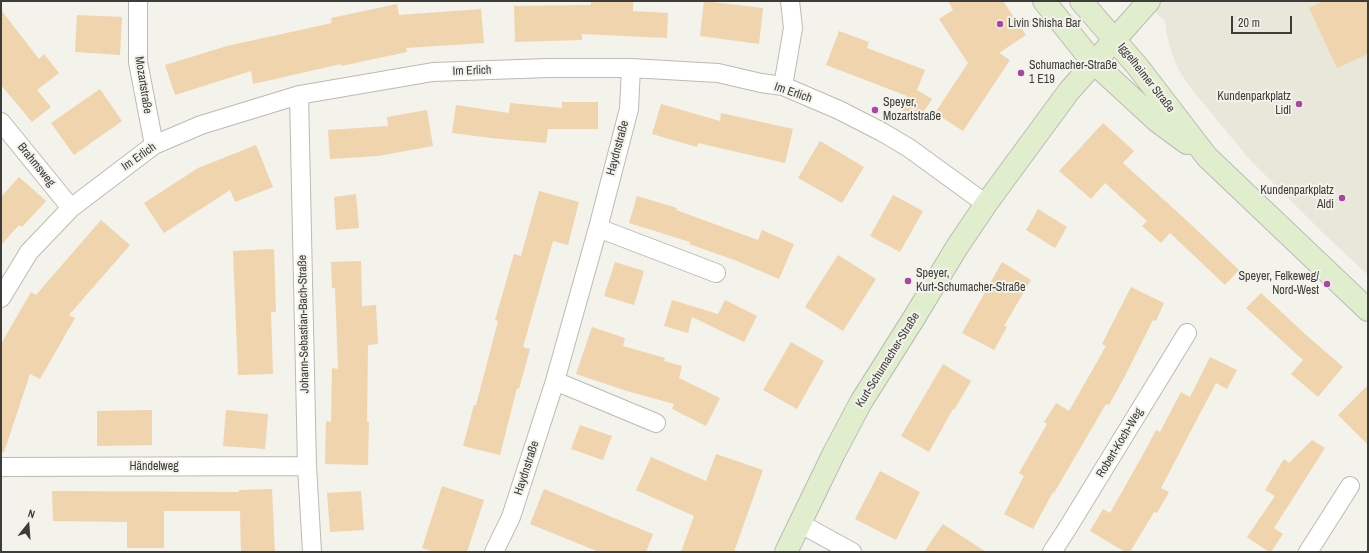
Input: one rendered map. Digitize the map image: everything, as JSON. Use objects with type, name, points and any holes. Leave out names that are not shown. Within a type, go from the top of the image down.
[{"type":"main road","name":"Iggelheimer Straße","points":[[1044,1],[1093,62],[1157,121],[1207,157],[1368,310]]},
{"type":"main road","name":"Iggelheimer Straße","points":[[1081,1],[1138,67],[1207,157]]},
{"type":"main road","name":"Kurt-Schumacher-Straße","points":[[786,552],[834,453],[861,402],[957,247],[986,204],[1069,91],[1093,62],[1149,1]]},
{"type":"street","name":"Mozartstraße","points":[[138,1],[138,62],[154,144]]},
{"type":"street","points":[[783,86],[793,28],[790,1]]},
{"type":"street","name":"Im Erlich","points":[[1,298],[29,252],[71,208],[154,144],[201,125],[299,95],[433,72],[549,68],[631,68],[718,73],[761,83],[783,86],[839,110],[888,136],[908,148],[986,204]]},
{"type":"street","name":"Haydnstraße","points":[[494,552],[511,517],[555,381],[598,228],[628,109],[631,68]]},
{"type":"street","name":"Johann-Sebastian-Bach-Straße","points":[[299,95],[307,466],[312,552]]},
{"type":"street","name":"Brahmsweg","points":[[1,122],[71,208]]},
{"type":"street","points":[[598,228],[716,273]]},
{"type":"street","name":"Robert-Koch-Weg","points":[[1052,552],[1068,529],[1187,333]]},
{"type":"street","points":[[555,381],[656,423]]},
{"type":"street","name":"Händelweg","points":[[1,467],[307,466]]},
{"type":"street","points":[[1308,552],[1350,486]]},
{"type":"street","points":[[800,523],[852,552]]},
{"type":"shaded area","name":"Kundenparkplatz Lidl","points":[[1144,1],[1368,1],[1368,275],[1322,232],[1251,161],[1193,91],[1178,69],[1171,51],[1165,21]]},
{"type":"building","points":[[591,1],[633,1],[633,11],[668,13],[667,38],[582,34],[582,40],[515,42],[514,6],[591,5]]},
{"type":"building","points":[[704,1],[763,8],[759,44],[700,36]]},
{"type":"building","points":[[948,1],[1003,1],[1026,35],[999,53],[1010,60],[963,131],[935,113],[968,63],[939,19],[953,10]]},
{"type":"building","points":[[1323,1],[1368,1],[1368,54],[1337,68],[1309,8]]},
{"type":"building","points":[[397,4],[399,15],[481,9],[484,43],[406,48],[407,52],[341,66],[341,64],[253,84],[251,71],[175,95],[165,65],[227,46],[332,23],[331,18]]},
{"type":"building","points":[[1,10],[39,59],[44,54],[59,73],[37,90],[51,107],[32,122],[1,85]]},
{"type":"building","points":[[77,15],[122,17],[120,55],[75,52]]},
{"type":"building","points":[[839,31],[869,42],[867,48],[925,70],[917,90],[932,99],[918,120],[899,108],[907,96],[826,65]]},
{"type":"building","points":[[100,89],[122,121],[74,155],[51,123]]},
{"type":"building","points":[[562,102],[598,102],[598,129],[548,129],[546,143],[452,133],[456,105],[509,113],[510,103],[562,108]]},
{"type":"building","points":[[661,104],[720,121],[721,113],[793,129],[785,163],[698,143],[697,147],[652,134]]},
{"type":"building","points":[[427,110],[433,146],[378,156],[330,159],[328,130],[388,126],[387,117]]},
{"type":"building","points":[[1103,123],[1134,151],[1123,163],[1239,270],[1225,285],[1170,233],[1161,243],[1142,226],[1147,221],[1105,183],[1091,199],[1059,171]]},
{"type":"building","points":[[820,141],[864,167],[842,203],[798,178]]},
{"type":"building","points":[[256,145],[273,187],[235,202],[230,190],[164,233],[144,203],[198,168]]},
{"type":"building","points":[[19,177],[46,201],[22,227],[19,225],[1,245],[1,197]]},
{"type":"building","points":[[539,191],[579,202],[568,245],[553,241],[523,347],[530,349],[519,389],[517,388],[500,455],[463,446],[474,405],[476,405],[498,321],[495,320],[514,254],[521,256]]},
{"type":"building","points":[[356,194],[359,228],[336,230],[334,197]]},
{"type":"building","points":[[893,195],[923,211],[900,252],[870,236]]},
{"type":"building","points":[[637,196],[677,208],[676,210],[758,240],[762,230],[794,244],[779,279],[737,261],[689,244],[690,242],[629,223]]},
{"type":"building","points":[[1038,209],[1067,227],[1055,248],[1026,230]]},
{"type":"building","points":[[101,220],[130,245],[69,315],[75,318],[40,379],[30,374],[4,452],[1,452],[1,344],[31,292],[36,295]]},
{"type":"building","points":[[274,249],[276,312],[271,312],[273,374],[238,375],[233,251]]},
{"type":"building","points":[[838,255],[876,279],[843,331],[805,307]]},
{"type":"building","points":[[361,261],[362,306],[376,305],[378,344],[368,345],[368,465],[325,464],[326,421],[331,422],[332,368],[338,369],[335,288],[332,288],[331,262]]},
{"type":"building","points":[[615,262],[644,271],[634,305],[604,296]]},
{"type":"building","points":[[1002,262],[1031,280],[1004,326],[1007,327],[994,350],[962,333]]},
{"type":"building","points":[[1131,287],[1164,303],[1156,321],[1153,320],[1109,405],[1106,404],[1054,493],[1053,492],[1033,529],[1004,514],[1024,476],[1019,473],[1047,424],[1044,422],[1056,403],[1069,411],[1106,346],[1102,344]]},
{"type":"building","points":[[1261,293],[1343,367],[1318,397],[1291,374],[1303,360],[1246,308]]},
{"type":"building","points":[[672,300],[718,314],[725,300],[757,316],[744,342],[692,317],[688,333],[664,326]]},
{"type":"building","points":[[592,327],[625,338],[623,346],[665,358],[664,361],[682,366],[679,378],[720,398],[706,426],[672,409],[674,404],[627,391],[576,374]]},
{"type":"building","points":[[791,342],[824,361],[797,409],[763,390]]},
{"type":"building","points":[[1210,357],[1237,370],[1227,389],[1216,383],[1161,488],[1169,492],[1157,513],[1154,512],[1130,552],[1125,552],[1090,531],[1103,509],[1110,513],[1156,430],[1160,432],[1181,392],[1190,397]]},
{"type":"building","points":[[943,364],[971,381],[954,410],[953,409],[929,452],[901,436]]},
{"type":"building","points":[[1368,385],[1368,445],[1338,415]]},
{"type":"building","points":[[152,410],[152,445],[97,446],[97,411]]},
{"type":"building","points":[[226,410],[268,414],[265,449],[223,446]]},
{"type":"building","points":[[580,425],[612,436],[603,460],[571,449]]},
{"type":"building","points":[[1312,440],[1325,448],[1274,528],[1283,534],[1271,552],[1269,552],[1247,537],[1275,496],[1265,490],[1284,459],[1289,463]]},
{"type":"building","points":[[716,454],[763,470],[734,552],[681,552],[694,516],[636,490],[651,457],[706,481]]},
{"type":"building","points":[[880,471],[920,492],[896,540],[855,519]]},
{"type":"building","points":[[442,486],[484,500],[467,552],[434,552],[422,548]]},
{"type":"building","points":[[272,489],[275,552],[241,552],[240,511],[164,511],[164,548],[127,548],[127,522],[53,521],[52,491],[239,492],[239,490]]},
{"type":"building","points":[[544,489],[653,534],[646,552],[599,552],[530,524]]},
{"type":"building","points":[[361,491],[364,530],[330,532],[327,493]]},
{"type":"building","points":[[943,524],[986,552],[924,552]]},
{"type":"place","name":"Livin Shisha Bar","points":[[1000,24]]},
{"type":"place","name":"Schumacher-Straße 1 E19","points":[[1021,73]]},
{"type":"place","name":"Kundenparkplatz Lidl","points":[[1299,104]]},
{"type":"place","name":"Speyer, Mozartstraße","points":[[875,110]]},
{"type":"place","name":"Kundenparkplatz Aldi","points":[[1342,198]]},
{"type":"place","name":"Speyer, Kurt-Schumacher-Straße","points":[[908,281]]},
{"type":"place","name":"Speyer, Felkeweg/ Nord-West","points":[[1327,284]]}]
